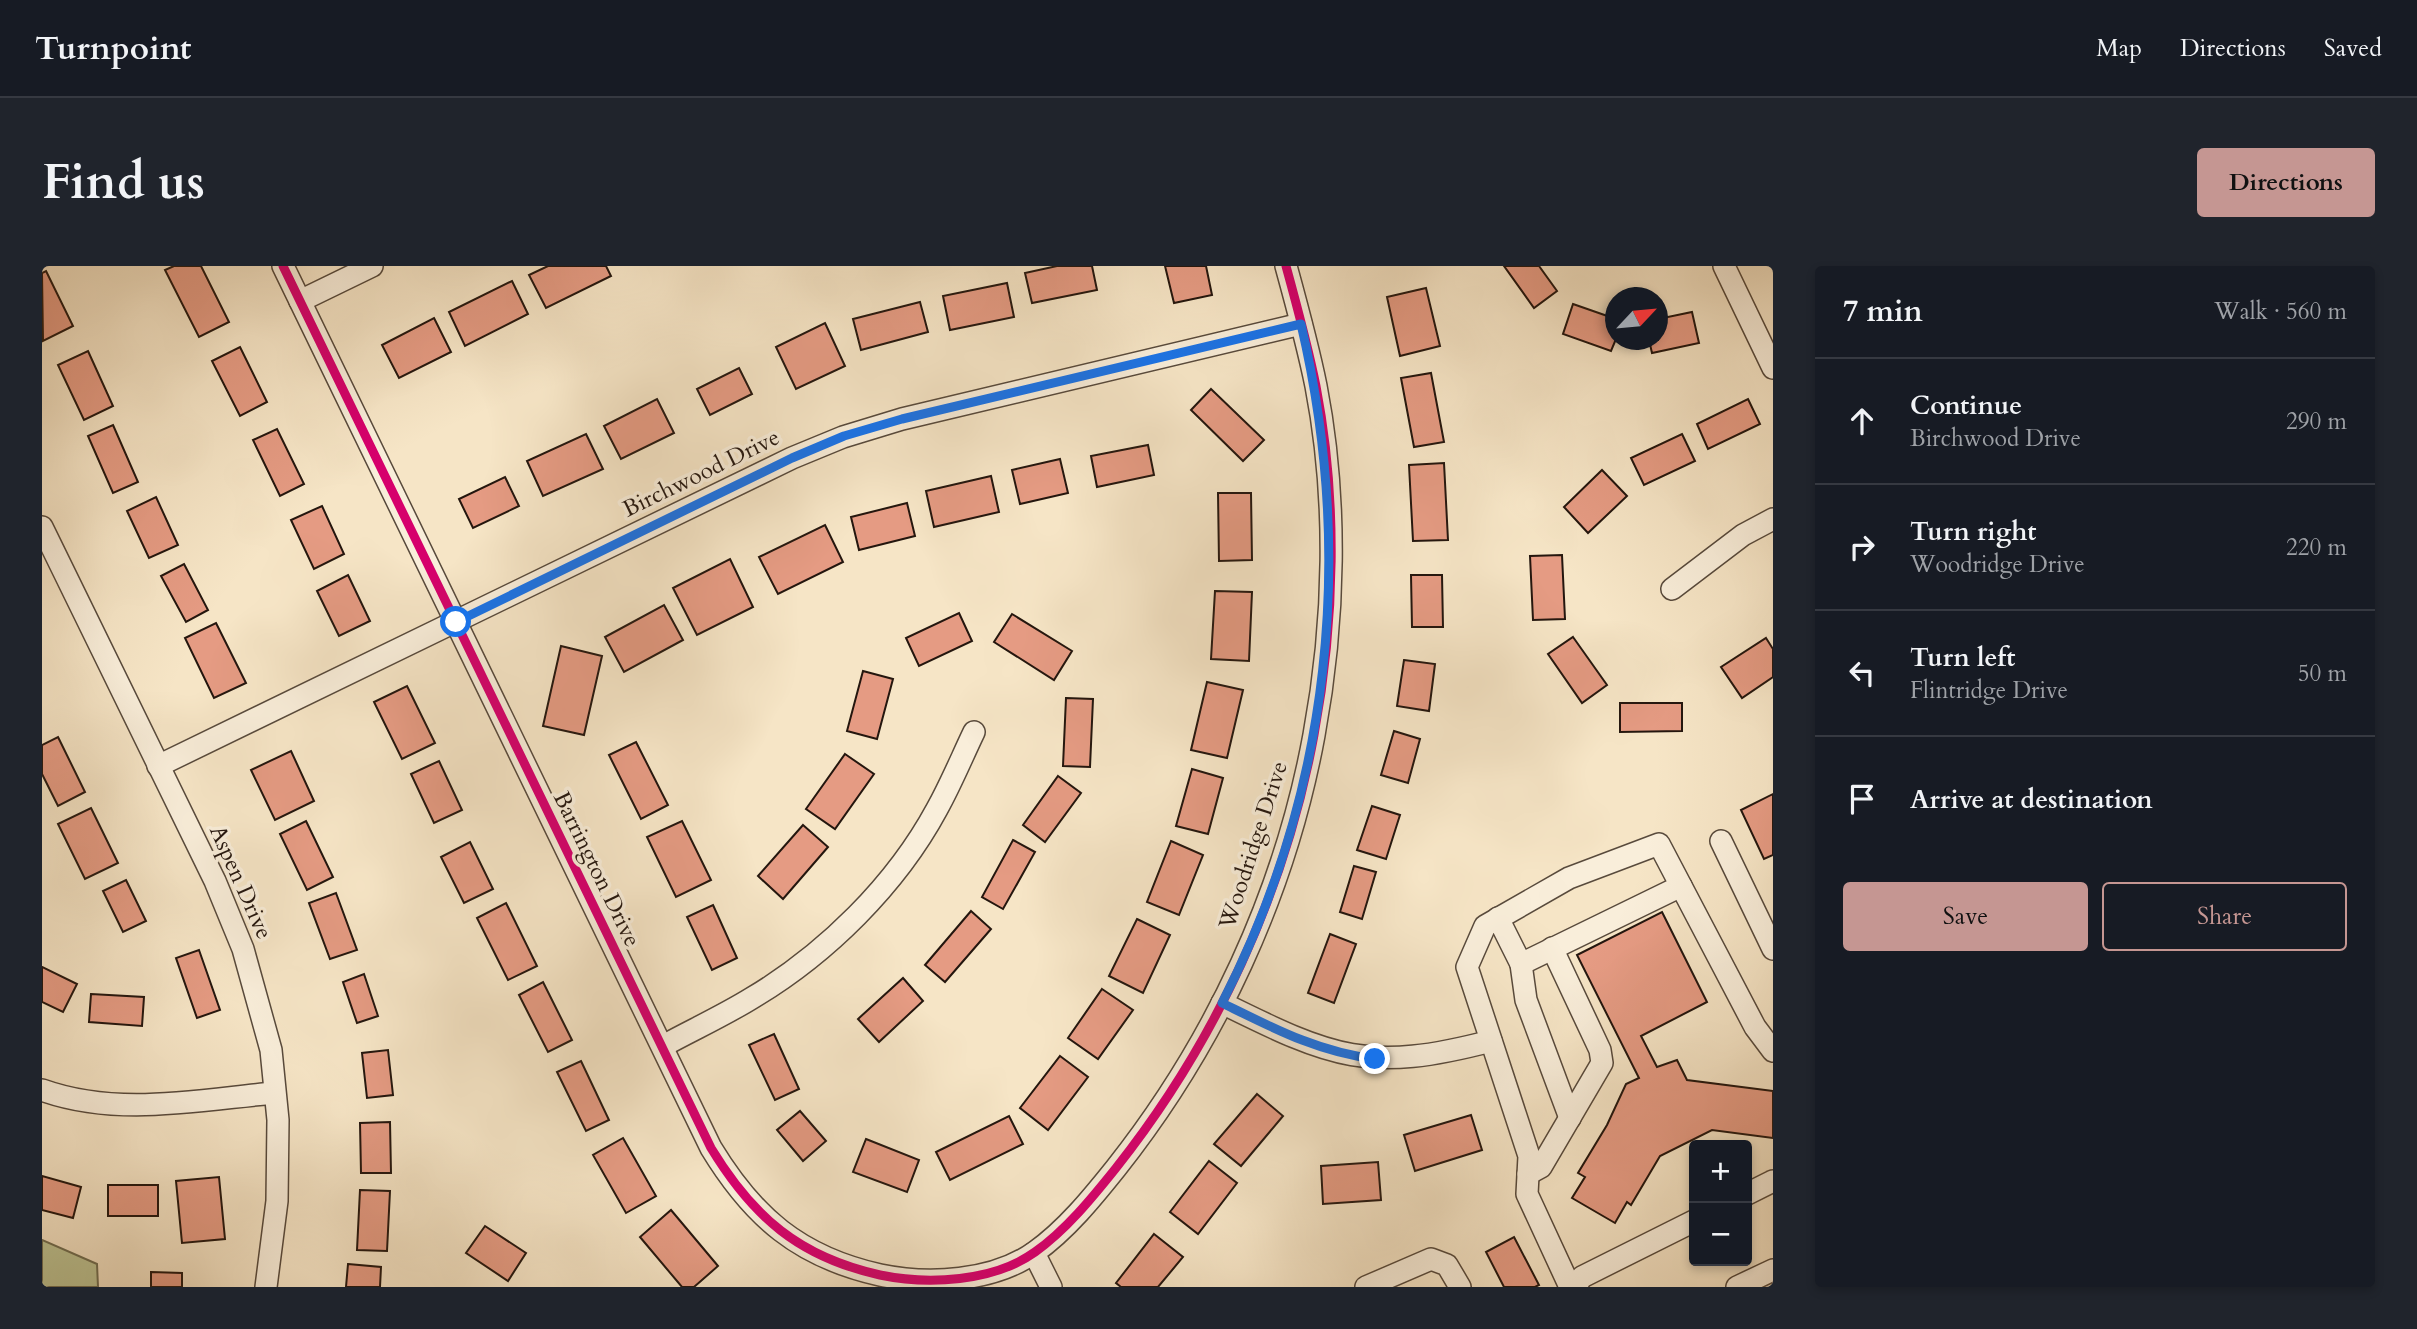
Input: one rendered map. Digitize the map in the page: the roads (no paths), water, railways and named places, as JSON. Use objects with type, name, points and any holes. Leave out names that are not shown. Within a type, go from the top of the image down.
[{"type":"street","name":"Barrington Drive","points":[[283,266],[711,1148],[731,1181],[763,1217],[791,1239],[828,1259],[890,1277],[934,1280],[998,1279],[1034,1253]]},
{"type":"street","points":[[300,301],[372,266]]},
{"type":"street","name":"Woodridge Drive","points":[[1034,1253],[1063,1228],[1137,1142],[1167,1099],[1222,1003],[1263,912],[1294,821],[1314,734],[1327,634],[1331,555],[1328,477],[1316,388],[1286,266]]},
{"type":"street","points":[[1724,266],[1773,368]]},
{"type":"street","name":"Birchwood Drive","points":[[158,766],[792,458],[844,436],[902,419],[1301,324]]},
{"type":"street","points":[[1672,589],[1743,535],[1773,519]]},
{"type":"street","name":"Aspen Drive","points":[[42,527],[215,881],[243,949],[266,1028],[278,1119],[278,1201],[266,1287]]},
{"type":"street","points":[[663,1046],[752,998],[818,951],[850,921],[883,886],[930,820],[974,732]]},
{"type":"street","points":[[1721,841],[1764,905],[1773,949]]},
{"type":"street","points":[[1689,1224],[1582,1277],[1572,1287],[1527,1194],[1529,1156],[1467,967],[1485,926],[1569,878],[1659,844],[1755,1027],[1773,1051]]},
{"type":"street","points":[[1521,964],[1681,886]]},
{"type":"street","points":[[1498,918],[1521,964],[1526,1000],[1570,1118]]},
{"type":"street","points":[[1528,1174],[1541,1167],[1602,1063],[1600,1050],[1552,948]]},
{"type":"street","points":[[1222,1003],[1301,1042],[1346,1055],[1405,1059],[1492,1041]]},
{"type":"street","points":[[42,1090],[90,1102],[121,1105],[274,1093]]},
{"type":"street","points":[[1752,1192],[1773,1181]]},
{"type":"street","points":[[1034,1253],[1051,1287]]},
{"type":"street","points":[[1366,1287],[1431,1259],[1447,1265],[1460,1287]]},
{"type":"street","points":[[1737,1287],[1773,1270]]}]
